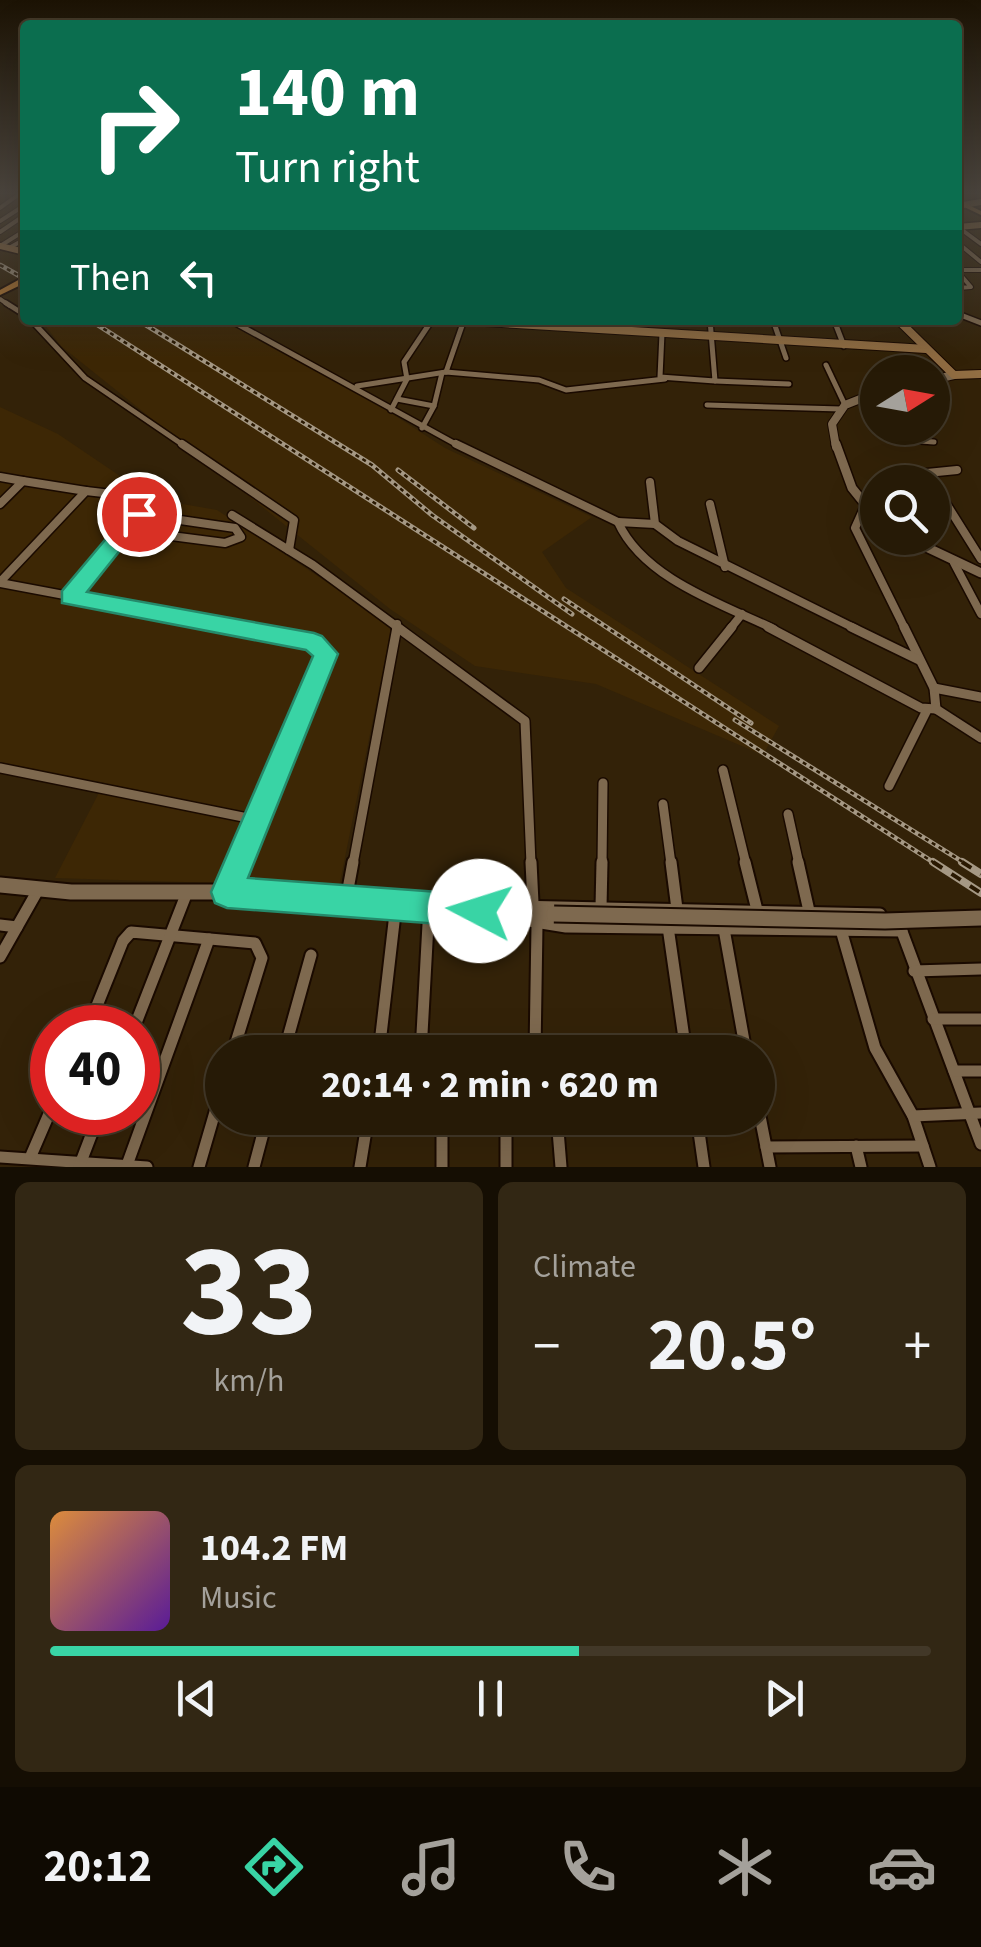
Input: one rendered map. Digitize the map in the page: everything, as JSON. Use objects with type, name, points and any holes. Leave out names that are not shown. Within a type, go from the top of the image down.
[{"type":"main road","points":[[564,325],[926,349]]},
{"type":"main road","points":[[903,325],[954,375],[981,374]]},
{"type":"street","points":[[962,276],[972,287],[962,288]]},
{"type":"street","points":[[0,296],[20,312]]},
{"type":"street","points":[[35,325],[85,378],[294,520],[289,550]]},
{"type":"street","points":[[240,325],[357,386],[422,428],[618,522],[655,524],[725,566],[919,660]]},
{"type":"street","points":[[391,410],[407,379],[404,362],[429,325]]},
{"type":"street","points":[[422,428],[434,406],[462,325]]},
{"type":"street","points":[[622,330],[624,325]]},
{"type":"street","points":[[710,325],[716,382]]},
{"type":"street","points":[[775,325],[786,358]]},
{"type":"street","points":[[836,325],[844,346]]},
{"type":"street","points":[[662,333],[659,374],[665,379]]},
{"type":"street","points":[[826,365],[843,407]]},
{"type":"street","points":[[357,386],[444,372],[538,380],[566,390],[665,379],[788,384]]},
{"type":"street","points":[[950,376],[954,375]]},
{"type":"street","points":[[397,398],[434,406]]},
{"type":"street","points":[[707,405],[843,407],[860,399]]},
{"type":"street","points":[[843,407],[832,424],[837,457],[860,500]]},
{"type":"street","points":[[957,470],[927,473],[981,558]]},
{"type":"street","points":[[0,478],[146,498],[139,514],[70,597]]},
{"type":"street","points":[[0,504],[23,482]]},
{"type":"street","points":[[650,482],[655,524]]},
{"type":"street","points":[[0,582],[86,491]]},
{"type":"street","points":[[710,504],[725,566]]},
{"type":"street","points":[[125,530],[226,544],[241,537],[235,528],[139,514]]},
{"type":"street","points":[[232,515],[397,624],[526,721],[533,903]]},
{"type":"street","points":[[618,522],[625,530],[628,544],[692,590],[981,738]]},
{"type":"street","points":[[868,555],[934,688],[932,710],[888,786]]},
{"type":"street","points":[[939,555],[981,573]]},
{"type":"street","points":[[954,563],[981,614]]},
{"type":"street","points":[[0,582],[314,642],[326,654],[227,892]]},
{"type":"street","points":[[699,668],[742,614]]},
{"type":"street","points":[[346,902],[397,624]]},
{"type":"street","points":[[934,688],[981,696]]},
{"type":"street","points":[[0,768],[258,820]]},
{"type":"street","points":[[723,770],[757,910]]},
{"type":"street","points":[[601,907],[602,783]]},
{"type":"street","points":[[663,804],[671,908],[668,930],[683,1035]]},
{"type":"street","points":[[788,814],[809,911]]},
{"type":"street","points":[[0,885],[186,895],[227,892],[554,914],[865,920],[981,918]]},
{"type":"street","points":[[0,957],[38,890]]},
{"type":"street","points":[[143,1005],[186,895]]},
{"type":"street","points":[[480,911],[533,903],[897,915],[960,912]]},
{"type":"street","points":[[381,1035],[396,904]]},
{"type":"street","points":[[421,1035],[429,906]]},
{"type":"street","points":[[720,910],[743,1035]]},
{"type":"street","points":[[480,911],[538,925],[902,931]]},
{"type":"street","points":[[836,911],[875,1048],[913,1116],[930,1167]]},
{"type":"street","points":[[897,915],[933,1019],[976,1113],[981,1144]]},
{"type":"street","points":[[535,1035],[538,925]]},
{"type":"street","points":[[0,926],[17,927]]},
{"type":"street","points":[[98,1005],[128,934],[137,930],[255,944],[262,951],[238,1035]]},
{"type":"street","points":[[127,1165],[209,938]]},
{"type":"street","points":[[289,1035],[312,956]]},
{"type":"street","points":[[914,971],[981,969]]},
{"type":"street","points":[[933,1019],[981,1019]]},
{"type":"street","points":[[954,1071],[981,1070]]},
{"type":"street","points":[[913,1116],[976,1113]]},
{"type":"street","points":[[30,1158],[40,1135]]},
{"type":"street","points":[[80,1164],[91,1135]]},
{"type":"street","points":[[199,1167],[208,1135]]},
{"type":"street","points":[[254,1167],[262,1135]]},
{"type":"street","points":[[360,1167],[365,1135]]},
{"type":"street","points":[[442,1135],[442,1167]]},
{"type":"street","points":[[506,1135],[506,1167]]},
{"type":"street","points":[[558,1135],[561,1167]]},
{"type":"street","points":[[699,1135],[704,1167]]},
{"type":"street","points":[[764,1135],[770,1167]]},
{"type":"street","points":[[766,1146],[923,1146]]},
{"type":"street","points":[[856,1146],[861,1167]]},
{"type":"street","points":[[0,1157],[147,1167]]},
{"type":"shaded area","points":[[45,325],[235,325],[360,393],[445,448],[592,517],[542,552],[566,588],[779,726],[763,755],[596,684],[475,666],[390,609],[61,346]]},
{"type":"shaded area","points":[[0,407],[58,434],[154,499],[217,510],[392,625],[339,887],[55,878],[104,783],[0,764]]},
{"type":"railway","points":[[0,265],[20,276]]},
{"type":"railway","points":[[98,325],[936,864]]},
{"type":"railway","points":[[146,325],[372,465],[432,515],[572,614]]},
{"type":"railway","points":[[398,470],[474,528]]},
{"type":"railway","points":[[564,599],[751,723]]},
{"type":"railway","points":[[735,720],[966,864]]},
{"type":"railway","points":[[933,862],[981,893]]},
{"type":"railway","points":[[962,862],[981,874]]},
{"type":"route","points":[[139,514],[70,597],[314,642],[326,654],[227,892],[480,911]]}]
